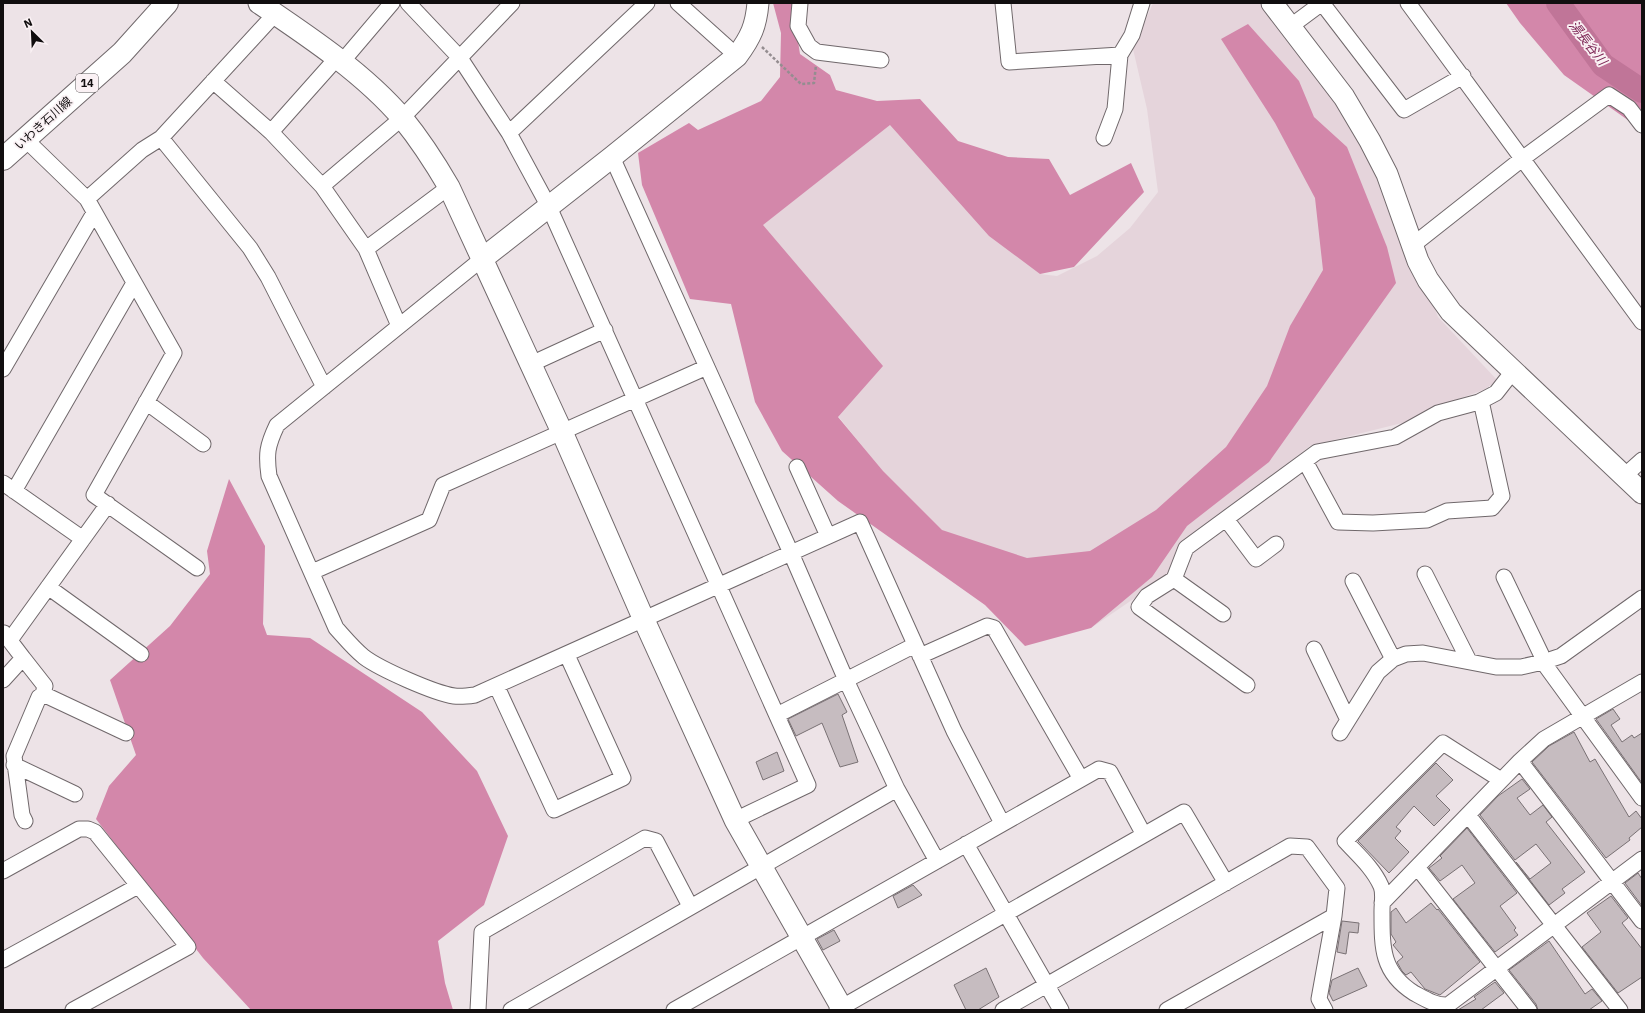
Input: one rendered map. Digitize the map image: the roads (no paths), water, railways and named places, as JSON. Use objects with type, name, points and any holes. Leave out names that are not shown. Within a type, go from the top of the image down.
[{"type":"main road","name":"いわき石川線","points":[[3,159],[122,53],[167,3]]},
{"type":"street","points":[[270,132],[339,61],[392,3]]},
{"type":"street","points":[[408,3],[460,58],[509,133],[550,207],[808,785],[734,820]]},
{"type":"street","points":[[322,186],[402,118],[512,3]]},
{"type":"street","points":[[509,133],[647,3]]},
{"type":"street","points":[[678,3],[737,56]]},
{"type":"street","points":[[758,3],[757,20],[751,37],[737,56],[550,207],[482,259],[277,425],[268,443],[267,461],[269,476],[336,628],[348,643],[364,658],[437,693],[455,696],[475,695],[497,687],[860,522],[954,732],[1002,823]]},
{"type":"street","points":[[800,3],[798,26],[809,46],[817,52],[881,60]]},
{"type":"street","points":[[1003,3],[1010,62],[1120,55]]},
{"type":"street","points":[[1104,138],[1115,109],[1120,55],[1132,35],[1142,3]]},
{"type":"street","points":[[1272,3],[1344,97],[1370,140],[1387,174],[1428,280],[1451,312],[1514,370],[1623,477],[1642,493]]},
{"type":"street","points":[[1291,26],[1322,3],[1404,110],[1462,76]]},
{"type":"street","points":[[1408,3],[1642,322]]},
{"type":"street","points":[[87,199],[142,150],[161,138],[213,81],[272,7],[376,92],[402,118],[429,152],[449,187],[562,432],[644,620],[734,820],[840,1009],[1184,812],[1226,882]]},
{"type":"street","points":[[213,81],[270,132],[322,186],[366,249],[399,326]]},
{"type":"street","points":[[1413,244],[1522,159],[1609,95],[1629,108],[1642,125]]},
{"type":"street","points":[[161,138],[250,248],[268,276],[324,387]]},
{"type":"street","points":[[25,139],[87,199],[174,353],[94,495],[197,568]]},
{"type":"street","points":[[612,157],[791,553],[846,680],[898,789],[936,861]]},
{"type":"street","points":[[366,249],[449,187]]},
{"type":"street","points":[[3,369],[94,213]]},
{"type":"street","points":[[83,539],[8,487],[134,283]]},
{"type":"street","points":[[531,364],[605,330]]},
{"type":"street","points":[[312,572],[429,520],[443,486],[707,367]]},
{"type":"street","points":[[1247,684],[1139,607],[1147,596],[1174,579],[1186,548],[1316,452],[1395,436],[1438,413],[1482,401],[1496,393],[1514,370]]},
{"type":"street","points":[[1305,461],[1338,522],[1373,523],[1427,520],[1447,511],[1492,508],[1502,496],[1482,401]]},
{"type":"street","points":[[146,402],[203,444]]},
{"type":"street","points":[[1623,477],[1642,460]]},
{"type":"street","points":[[797,467],[828,536]]},
{"type":"street","points":[[24,821],[14,765],[14,756],[39,697],[43,694],[44,686],[6,636],[48,586],[108,504]]},
{"type":"street","points":[[1226,519],[1256,559],[1276,544]]},
{"type":"street","points":[[1425,574],[1469,661]]},
{"type":"street","points":[[1504,577],[1541,654],[1543,662],[1642,798]]},
{"type":"street","points":[[1174,579],[1224,614]]},
{"type":"street","points":[[1353,581],[1393,660]]},
{"type":"street","points":[[48,586],[141,654]]},
{"type":"street","points":[[1340,733],[1378,672],[1393,660],[1406,654],[1423,653],[1502,667],[1521,667],[1543,662],[1562,656],[1642,598]]},
{"type":"street","points":[[777,715],[846,680],[918,650],[987,626],[994,628],[1081,779]]},
{"type":"street","points":[[1314,649],[1348,720]]},
{"type":"street","points":[[497,687],[554,810],[623,778],[566,655]]},
{"type":"street","points":[[3,680],[23,658]]},
{"type":"street","points":[[1382,903],[1501,780],[1544,739],[1581,716],[1642,682]]},
{"type":"street","points":[[43,694],[126,733]]},
{"type":"street","points":[[1501,780],[1443,743],[1345,841],[1370,867],[1381,888],[1382,936],[1386,960],[1393,976],[1405,987],[1422,998],[1440,1006],[1448,1005],[1642,859]]},
{"type":"street","points":[[1520,761],[1642,921]]},
{"type":"street","points":[[14,765],[75,794]]},
{"type":"street","points":[[674,1010],[1099,768],[1110,772],[1144,835]]},
{"type":"street","points":[[511,1010],[760,866],[898,789]]},
{"type":"street","points":[[1468,815],[1620,1010]]},
{"type":"street","points":[[3,871],[79,829],[88,829],[95,832],[188,947],[73,1010]]},
{"type":"street","points":[[478,1010],[482,932],[645,838],[656,841],[690,906]]},
{"type":"street","points":[[966,844],[1061,1010]]},
{"type":"street","points":[[1003,1010],[1290,846],[1307,847],[1338,888],[1319,998],[1326,1010]]},
{"type":"street","points":[[1417,866],[1529,1010]]},
{"type":"street","points":[[3,960],[138,886]]},
{"type":"street","points":[[1167,1010],[1334,916]]},
{"type":"waterway","name":"湯長谷川","points":[[1558,3],[1603,65],[1642,91]]}]
